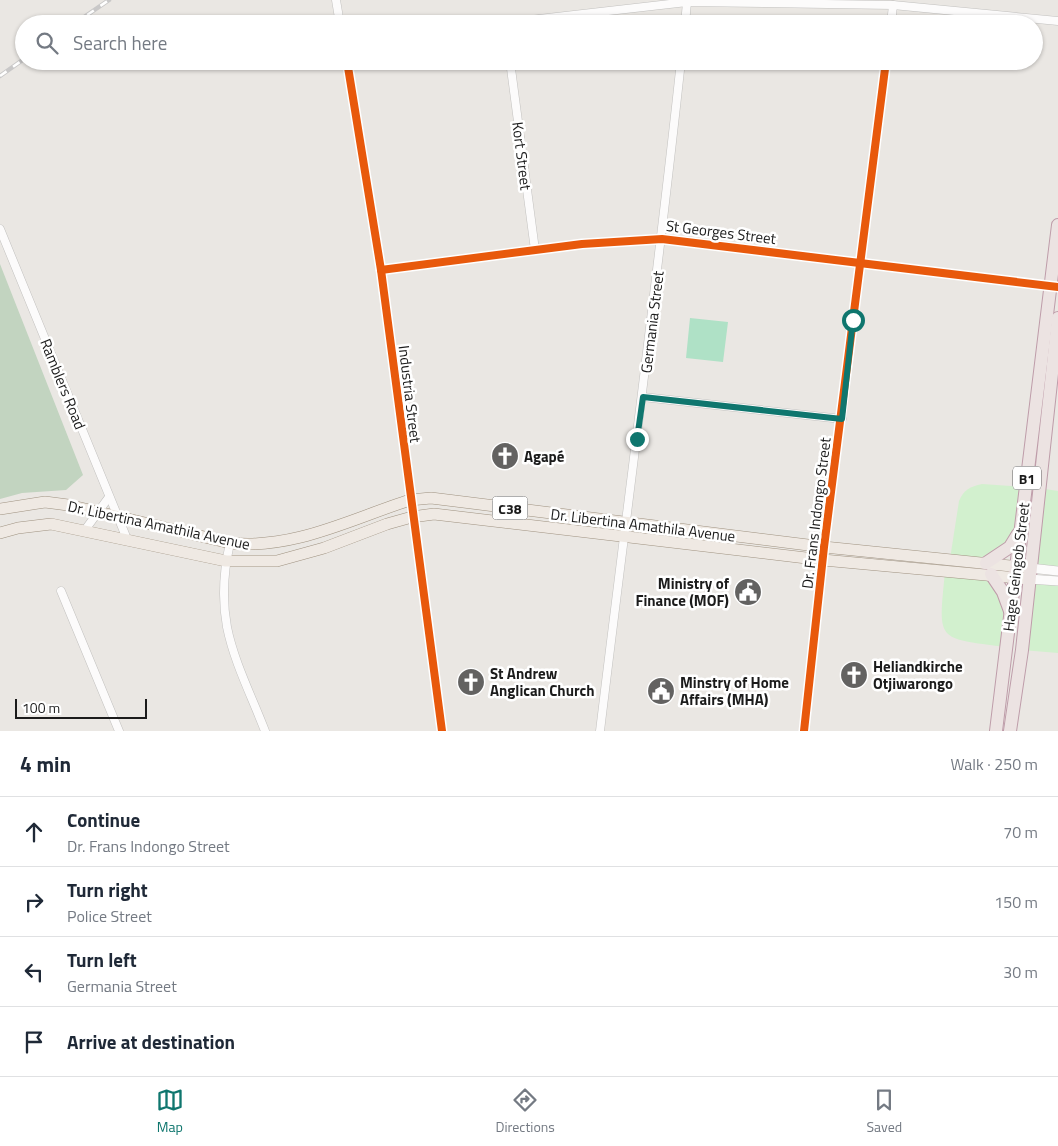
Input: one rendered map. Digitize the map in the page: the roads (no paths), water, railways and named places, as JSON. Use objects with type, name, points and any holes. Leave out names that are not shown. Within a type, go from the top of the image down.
[{"type":"highway","name":"Hage Geingob Street","points":[[996,731],[1015,572],[1055,287],[1058,224]]},
{"type":"highway","name":"Hage Geingob Street","points":[[1010,731],[1022,650],[1058,318]]},
{"type":"highway","points":[[1011,616],[1003,592],[988,569],[1010,547],[1022,526]]},
{"type":"highway","points":[[999,711],[1012,713]]},
{"type":"main road","name":"Dr. Libertina Amathila Avenue","points":[[0,509],[45,502],[100,512],[230,543],[255,546],[283,542],[410,500],[431,498],[1029,574]]},
{"type":"main road","name":"Dr. Libertina Amathila Avenue","points":[[0,533],[18,528],[51,524],[226,561],[277,561],[324,548],[387,524],[412,517],[434,514],[823,560],[988,569]]},
{"type":"street","points":[[336,0],[338,15]]},
{"type":"street","points":[[686,15],[687,2]]},
{"type":"street","points":[[574,15],[687,2],[893,5],[996,15]]},
{"type":"street","points":[[892,15],[893,5]]},
{"type":"street","points":[[1043,20],[1058,21]]},
{"type":"street","name":"Industria Street","points":[[348,70],[381,270],[412,517],[442,731]]},
{"type":"street","name":"Kort Street","points":[[511,70],[535,250]]},
{"type":"street","name":"Germania Street","points":[[600,731],[623,537],[643,397],[680,70]]},
{"type":"street","name":"Dr. Frans Indongo Street","points":[[804,731],[824,547],[842,419],[859,262],[885,70]]},
{"type":"street","name":"Ramblers Road","points":[[0,229],[127,540]]},
{"type":"street","name":"St Georges Street","points":[[381,270],[618,240],[662,238],[1055,287]]},
{"type":"street","points":[[643,397],[842,419]]},
{"type":"street","points":[[85,530],[100,512],[109,497]]},
{"type":"street","points":[[230,543],[226,561],[226,625],[230,642],[265,731]]},
{"type":"street","name":"Dr. Libertina Amathila Avenue","points":[[1029,574],[1058,571]]},
{"type":"street","name":"Dr. Libertina Amathila Avenue","points":[[1029,574],[1058,581]]},
{"type":"street","points":[[61,591],[119,731]]},
{"type":"railway","points":[[87,15],[109,0]]},
{"type":"railway","points":[[0,76],[15,65]]},
{"type":"place","name":"Agapé","points":[[505,456]]},
{"type":"place","name":"Ministry of Finance (MOF)","points":[[748,592]]},
{"type":"place","name":"Heliandkirche Otjiwarongo","points":[[854,675]]},
{"type":"place","name":"St Andrew Anglican Church","points":[[471,682]]},
{"type":"place","name":"Minstry of Home Affairs (MHA)","points":[[661,691]]}]
